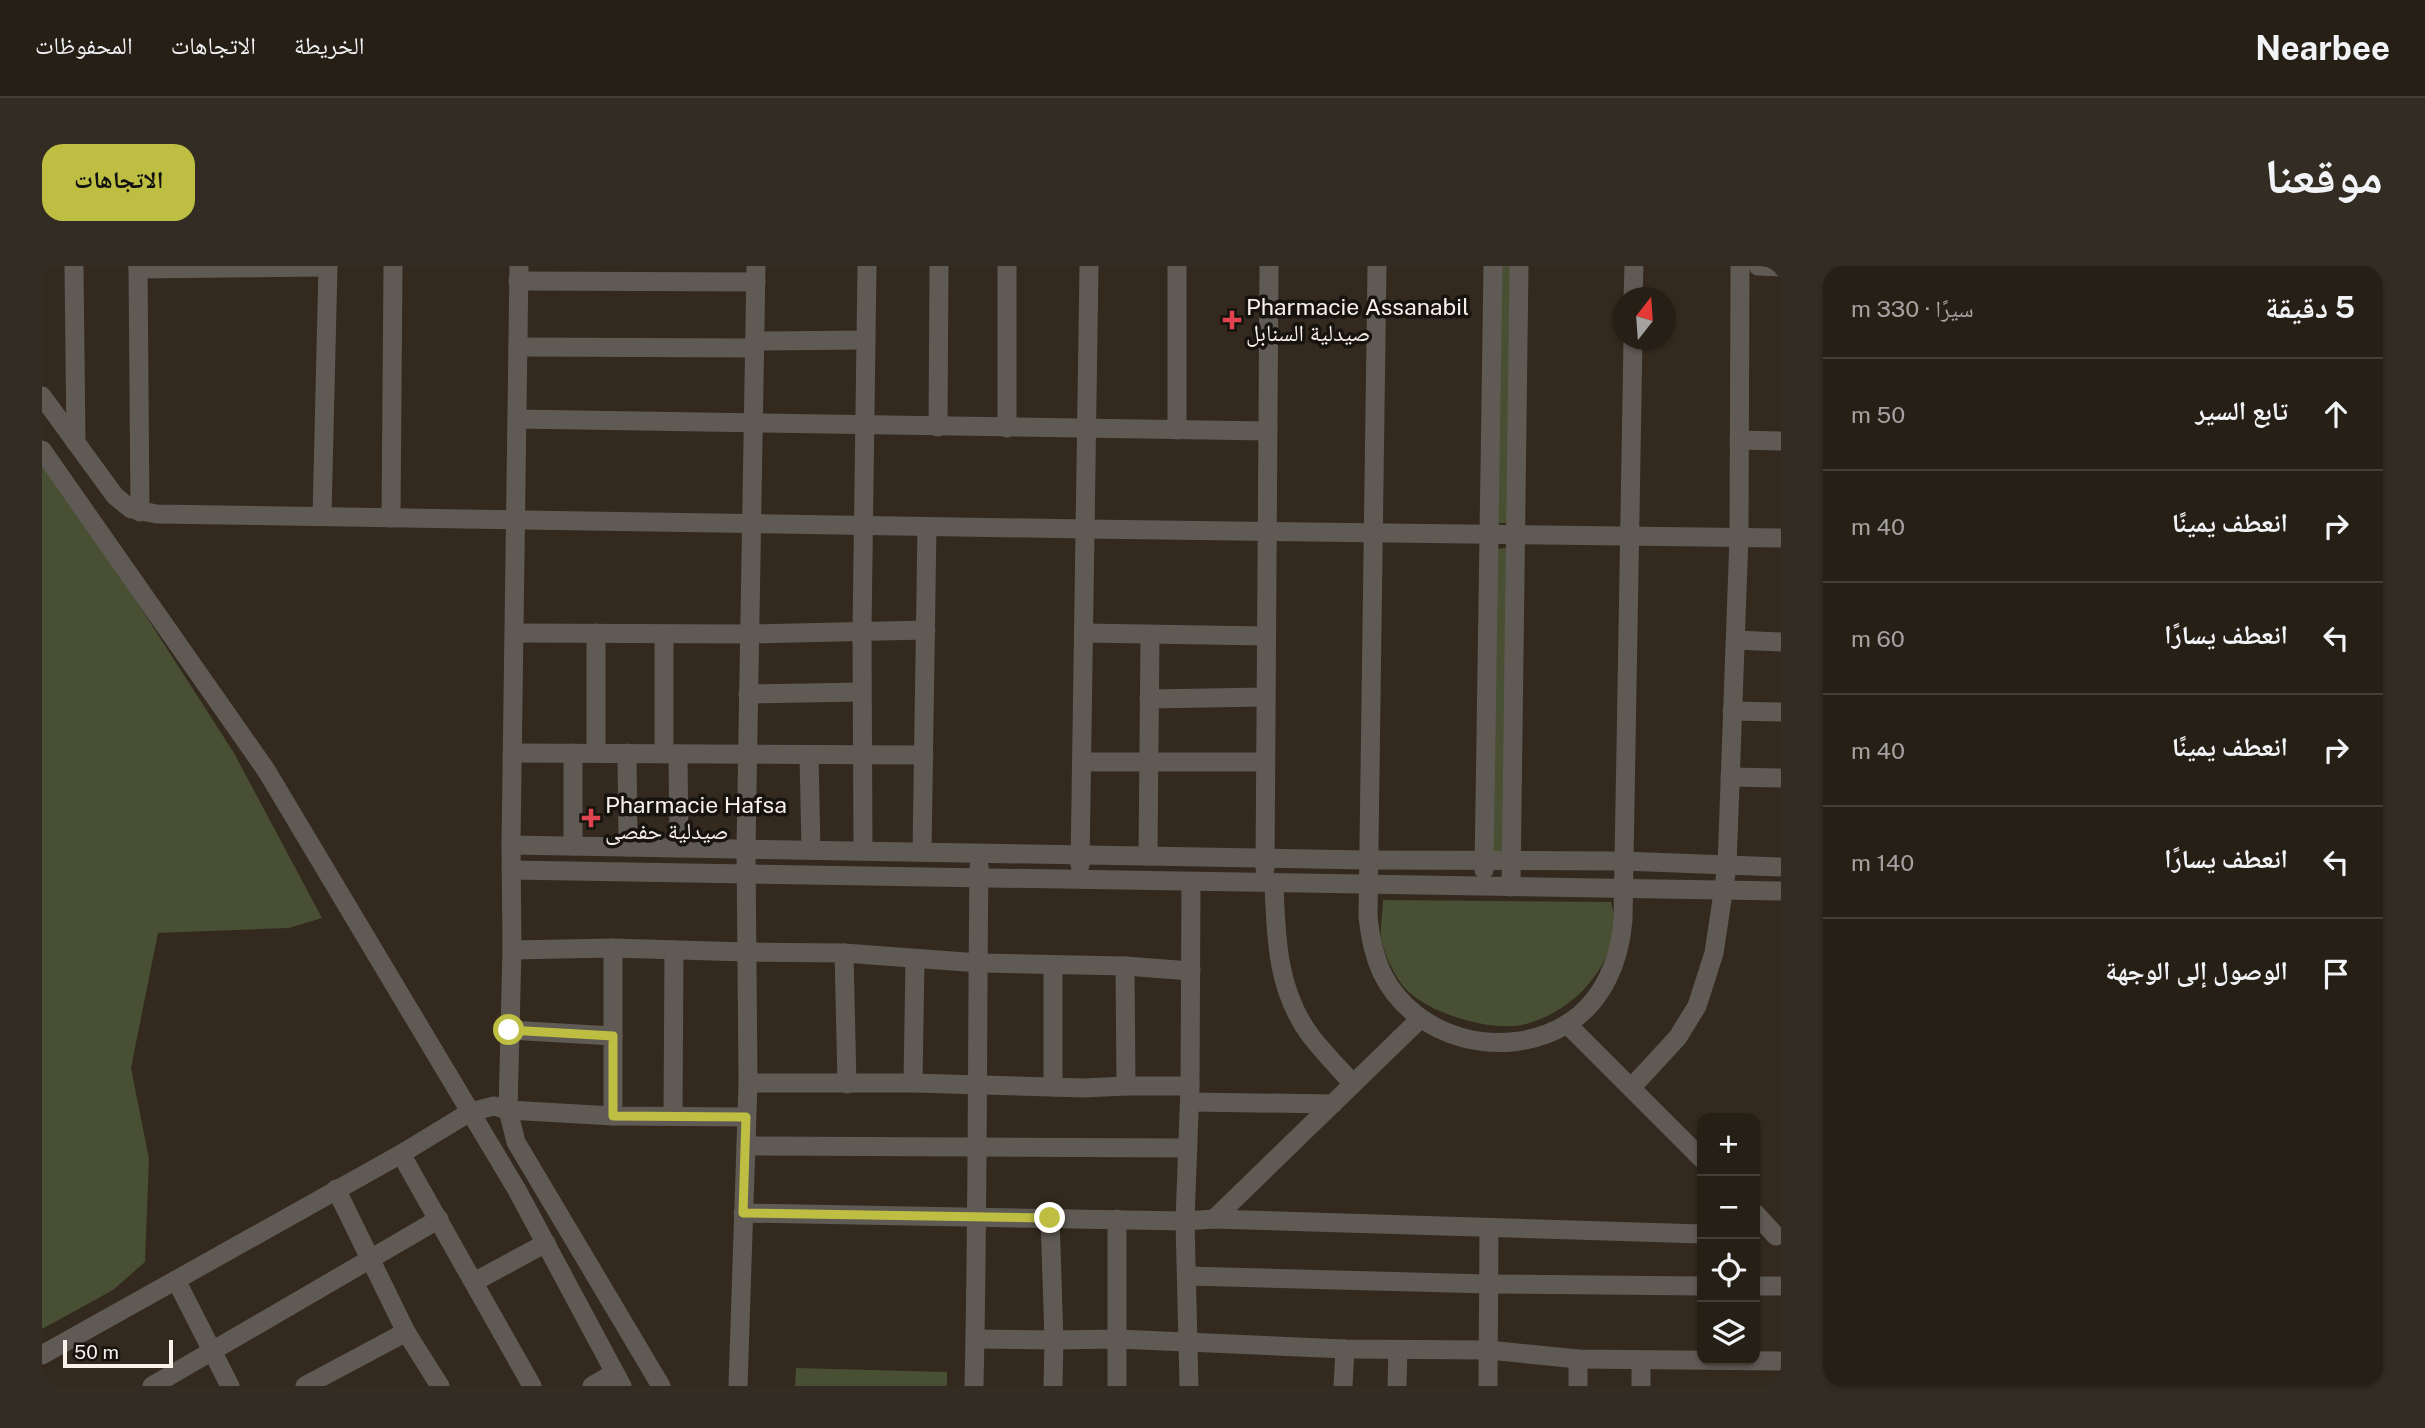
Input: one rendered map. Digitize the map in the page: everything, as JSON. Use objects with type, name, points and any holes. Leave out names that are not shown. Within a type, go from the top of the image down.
[{"type":"street","points":[[74,266],[76,443]]},
{"type":"street","points":[[391,518],[393,266]]},
{"type":"street","points":[[863,851],[862,526],[867,266]]},
{"type":"street","points":[[938,427],[939,266]]},
{"type":"street","points":[[1006,266],[1007,428]]},
{"type":"street","points":[[1080,880],[1089,266]]},
{"type":"street","points":[[1177,266],[1177,430]]},
{"type":"street","points":[[1269,266],[1265,858],[1278,958],[1290,998],[1310,1034],[1353,1084]]},
{"type":"street","points":[[1377,266],[1368,917],[1375,955],[1392,989],[1420,1018],[1454,1036],[1490,1043],[1529,1040],[1567,1024],[1594,999],[1613,968],[1622,934],[1633,350]]},
{"type":"street","points":[[1484,887],[1493,266]]},
{"type":"street","points":[[1511,887],[1519,266]]},
{"type":"street","points":[[1633,287],[1634,266]]},
{"type":"street","points":[[1632,1087],[1678,1037],[1697,1006],[1711,970],[1727,866],[1739,537],[1740,266]]},
{"type":"street","points":[[1758,266],[1781,267]]},
{"type":"street","points":[[140,512],[138,268],[328,267],[322,516]]},
{"type":"street","points":[[661,1386],[516,1142],[508,1110],[519,273],[756,274],[746,849],[748,1083],[738,1386]]},
{"type":"street","points":[[517,347],[866,340]]},
{"type":"street","points":[[42,396],[116,496],[123,504],[140,512],[862,526],[1781,538]]},
{"type":"street","points":[[517,419],[1268,431]]},
{"type":"street","points":[[1739,440],[1781,440]]},
{"type":"street","points":[[42,450],[266,770],[470,1112],[546,1243],[618,1379],[592,1386]]},
{"type":"street","points":[[922,852],[928,527]]},
{"type":"street","points":[[514,633],[749,634],[926,630]]},
{"type":"street","points":[[596,633],[596,753]]},
{"type":"street","points":[[1084,633],[1266,636]]},
{"type":"street","points":[[664,634],[680,848]]},
{"type":"street","points":[[1148,856],[1150,634]]},
{"type":"street","points":[[1736,640],[1781,642]]},
{"type":"street","points":[[748,694],[862,692]]},
{"type":"street","points":[[1149,699],[1265,697]]},
{"type":"street","points":[[1732,711],[1781,712]]},
{"type":"street","points":[[512,753],[924,755]]},
{"type":"street","points":[[573,753],[573,846]]},
{"type":"street","points":[[627,754],[628,847]]},
{"type":"street","points":[[810,755],[811,850]]},
{"type":"street","points":[[1082,762],[1265,762]]},
{"type":"street","points":[[1730,777],[1781,778]]},
{"type":"street","points":[[511,845],[1368,860],[1511,859],[1781,867]]},
{"type":"street","points":[[974,1386],[978,1218],[976,1146],[980,853]]},
{"type":"street","points":[[511,870],[1781,891]]},
{"type":"street","points":[[1189,1386],[1185,1221],[1190,1094],[1191,882]]},
{"type":"street","points":[[512,950],[613,948],[746,953],[844,953],[979,963],[1125,966],[1191,971]]},
{"type":"street","points":[[613,948],[613,1116]]},
{"type":"street","points":[[673,1116],[674,950]]},
{"type":"street","points":[[844,953],[847,1084]]},
{"type":"street","points":[[913,1083],[915,959]]},
{"type":"street","points":[[1053,966],[1053,1087]]},
{"type":"street","points":[[1125,966],[1126,1086]]},
{"type":"street","points":[[1214,1219],[1420,1018]]},
{"type":"street","points":[[1567,1024],[1697,1154]]},
{"type":"street","points":[[509,1030],[613,1036]]},
{"type":"street","points":[[748,1083],[1126,1086],[1190,1094],[1333,1104]]},
{"type":"street","points":[[42,1355],[401,1154],[470,1112],[494,1106],[508,1110],[613,1116],[746,1117]]},
{"type":"street","points":[[746,1146],[1188,1148]]},
{"type":"street","points":[[401,1154],[532,1386]]},
{"type":"street","points":[[336,1189],[406,1332],[440,1386]]},
{"type":"street","points":[[743,1213],[1185,1221],[1214,1219],[1697,1234]]},
{"type":"street","points":[[1050,1218],[1053,1386]]},
{"type":"street","points":[[1760,1218],[1779,1236]]},
{"type":"street","points":[[152,1386],[439,1219]]},
{"type":"street","points":[[1117,1219],[1117,1386]]},
{"type":"street","points":[[1488,1386],[1489,1229]]},
{"type":"street","points":[[1760,1235],[1779,1236]]},
{"type":"street","points":[[474,1282],[546,1243]]},
{"type":"street","points":[[1188,1276],[1488,1284],[1697,1286]]},
{"type":"street","points":[[176,1280],[230,1386]]},
{"type":"street","points":[[1760,1286],[1781,1286]]},
{"type":"street","points":[[304,1386],[406,1332]]},
{"type":"street","points":[[975,1339],[1118,1339],[1345,1349],[1488,1350],[1578,1359],[1781,1361]]},
{"type":"street","points":[[1343,1386],[1345,1349]]},
{"type":"street","points":[[1397,1386],[1398,1350]]},
{"type":"street","points":[[1578,1359],[1578,1386]]},
{"type":"street","points":[[1641,1360],[1641,1386]]},
{"type":"green space","points":[[1498,266],[1514,266],[1509,523],[1493,523]]},
{"type":"green space","points":[[42,454],[234,753],[322,918],[289,928],[158,933],[131,1068],[149,1159],[145,1262],[113,1290],[42,1329]]},
{"type":"green space","points":[[1509,548],[1506,861],[1491,862],[1494,549]]},
{"type":"green space","points":[[1383,900],[1611,902],[1615,929],[1602,965],[1570,1002],[1526,1024],[1496,1026],[1443,1012],[1413,996],[1403,986],[1389,963],[1382,943]]},
{"type":"green space","points":[[796,1368],[947,1372],[947,1386],[795,1386]]},
{"type":"place","name":"Pharmacie Assanabil صيدلية السنابل","points":[[1232,320]]},
{"type":"place","name":"Pharmacie Hafsa صيدلية حفصى","points":[[591,818]]},
{"type":"route","points":[[509,1030],[613,1036],[613,1116],[746,1117],[743,1213],[1050,1218]]}]
